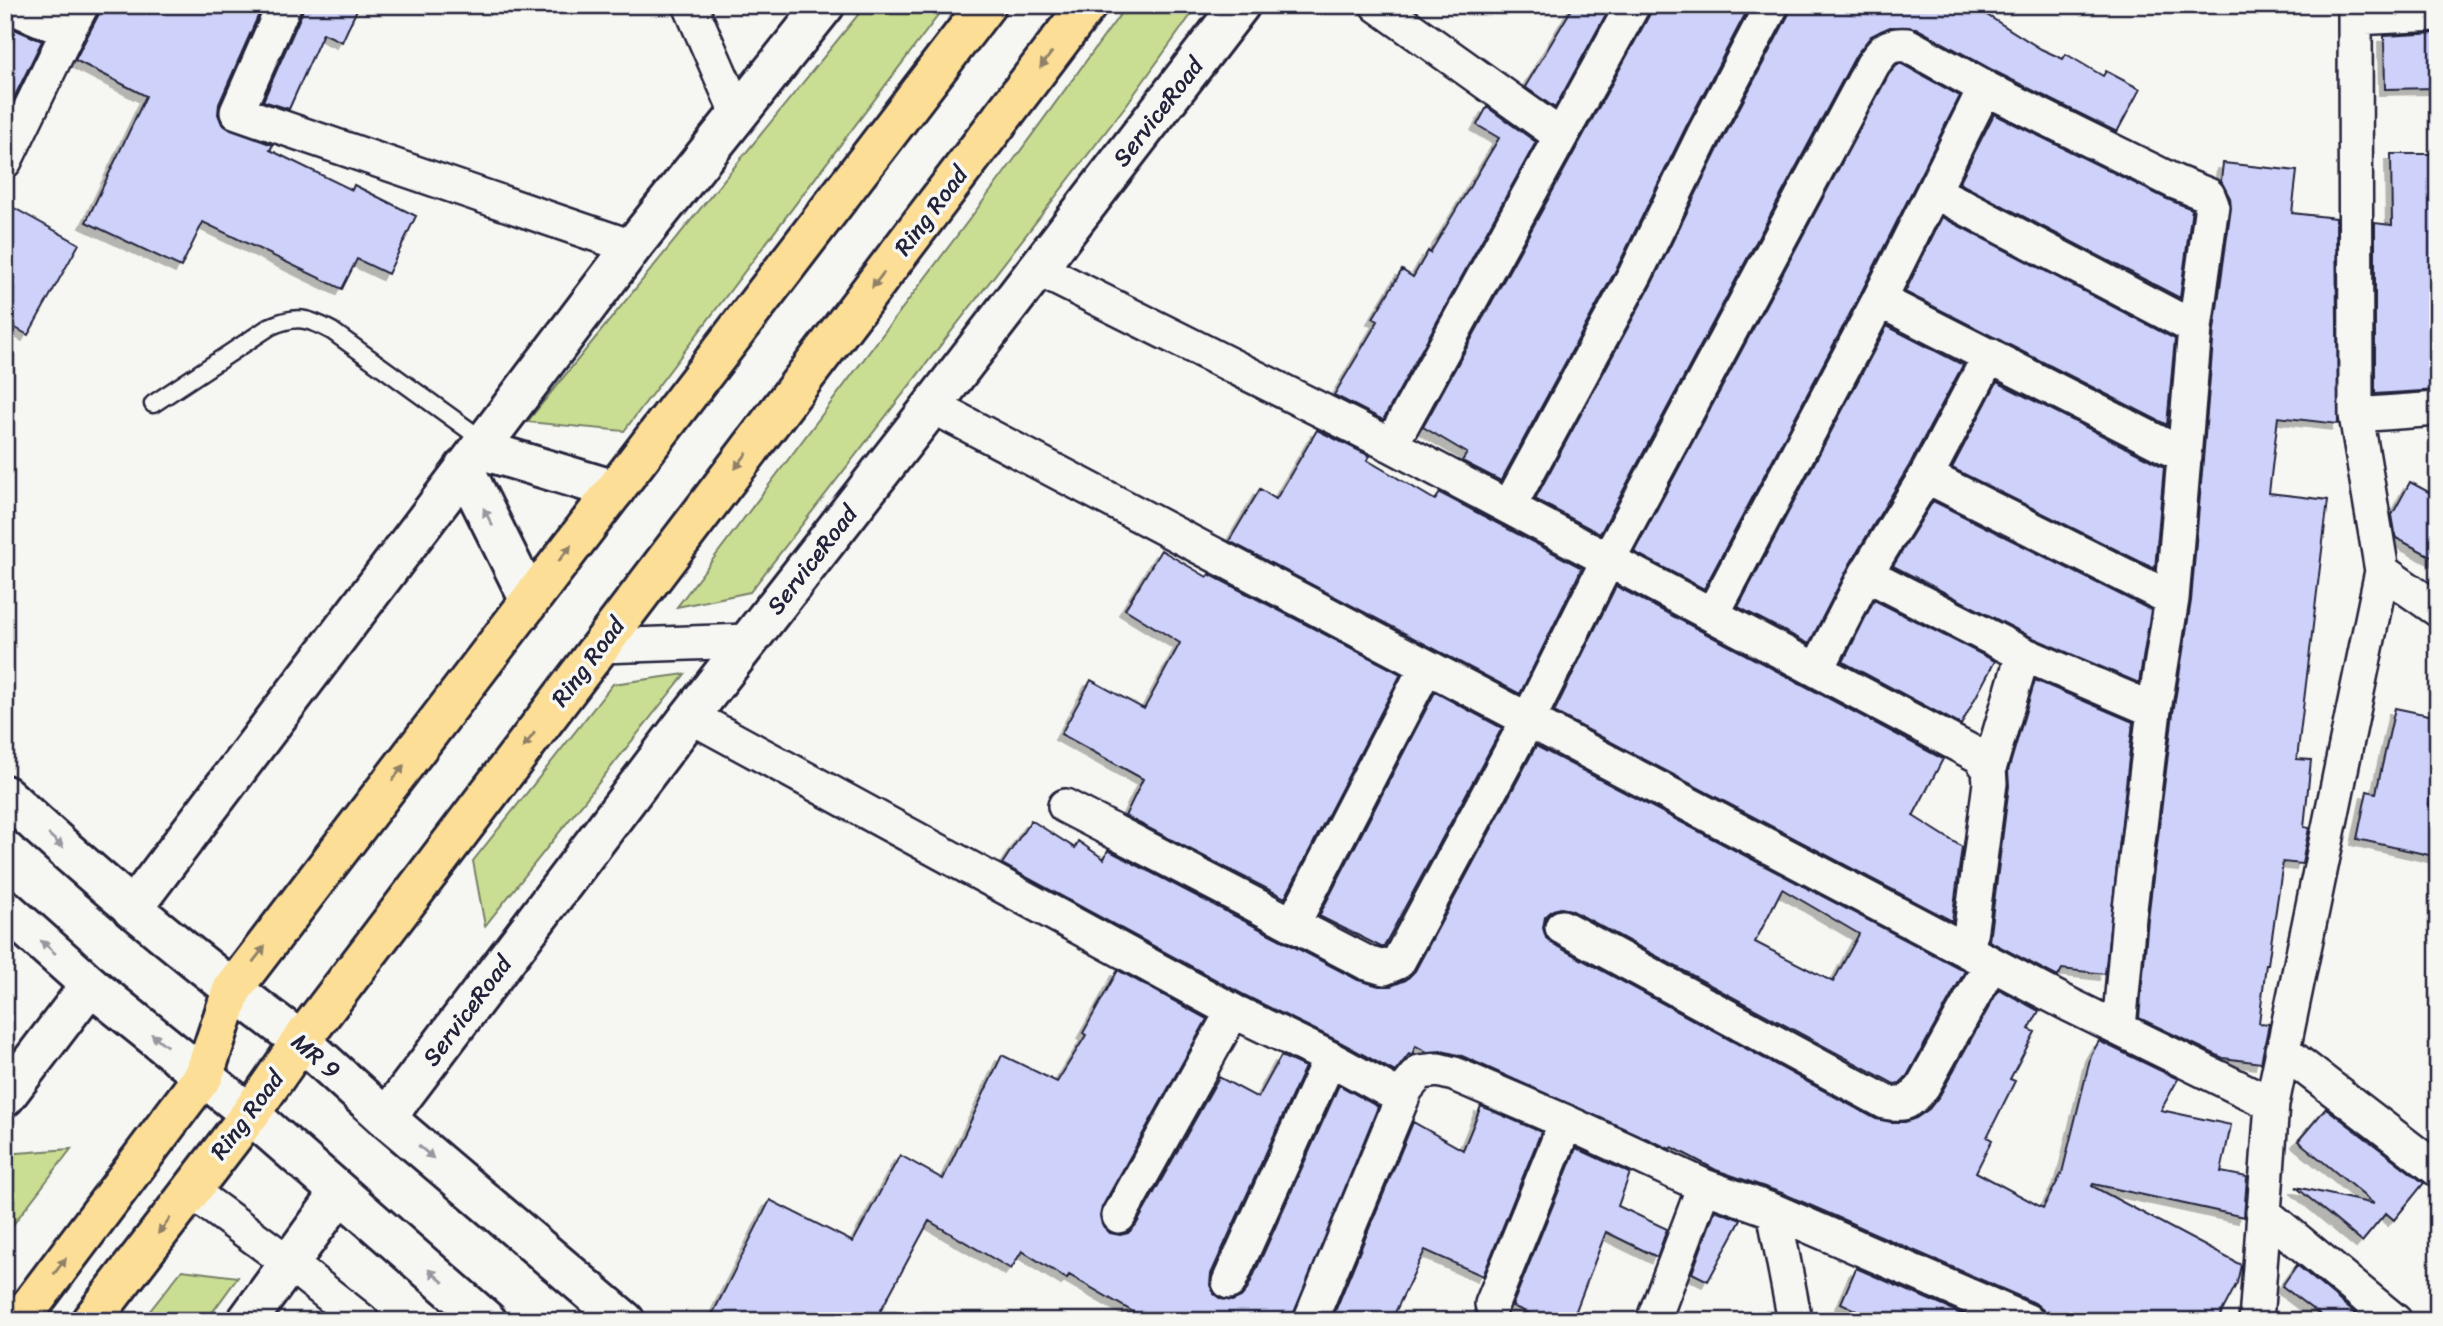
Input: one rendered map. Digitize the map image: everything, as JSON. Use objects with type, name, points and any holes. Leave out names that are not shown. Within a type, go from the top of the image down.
[{"type":"main road","points":[[19,1321],[204,1075],[232,990],[986,5]]},
{"type":"main road","name":"Ring Road","points":[[91,1321],[1087,5]]},
{"type":"street","points":[[5,161],[75,18],[7,5]]},
{"type":"street","points":[[285,5],[237,112],[632,247]]},
{"type":"street","points":[[690,5],[737,115]]},
{"type":"street","points":[[132,909],[632,247],[825,5]]},
{"type":"street","name":"ServiceRoad","points":[[386,1118],[690,716],[1240,5]]},
{"type":"street","points":[[1377,5],[1561,136]]},
{"type":"street","points":[[1391,445],[1633,5]]},
{"type":"street","points":[[1509,507],[1635,275],[1699,143],[1772,5]]},
{"type":"street","points":[[2256,1321],[2272,1104],[2382,571],[2356,415],[2355,12],[2438,14]]},
{"type":"street","points":[[1065,806],[1376,967],[1391,967],[1398,962],[1528,720],[1608,560],[1873,64],[1885,48],[1895,44],[1907,45],[1985,88],[2175,182],[2208,195],[2212,205],[2195,328],[2172,599],[2154,709],[2129,917],[2119,1028]]},
{"type":"street","points":[[1712,615],[1935,192],[1985,88]]},
{"type":"street","points":[[1935,192],[2195,328]]},
{"type":"street","points":[[1038,269],[1391,445],[1509,507],[1970,750],[1985,761],[1989,769]]},
{"type":"street","points":[[1879,300],[2185,456]]},
{"type":"street","points":[[1817,670],[1866,574],[1926,476],[1990,355]]},
{"type":"street","points":[[932,406],[1980,957],[2272,1104]]},
{"type":"street","points":[[2356,415],[2438,409]]},
{"type":"street","points":[[475,453],[615,489]]},
{"type":"street","points":[[475,453],[529,600]]},
{"type":"street","points":[[1926,476],[2172,599]]},
{"type":"street","points":[[2382,571],[2438,610]]},
{"type":"street","points":[[1866,574],[2023,654],[2154,709]]},
{"type":"street","points":[[601,646],[748,641]]},
{"type":"street","points":[[1562,927],[1885,1102],[1898,1105],[1914,1099],[1923,1086],[1980,957],[1989,769],[2023,654]]},
{"type":"street","points":[[1293,924],[1426,667]]},
{"type":"street","points":[[690,716],[1234,1012],[1330,1058],[1402,1098]]},
{"type":"street","name":"MR 9","points":[[5,795],[132,909],[232,990],[301,1041],[386,1118],[625,1321]]},
{"type":"street","points":[[5,909],[90,985],[250,1114],[487,1321]]},
{"type":"street","points":[[5,1097],[90,985]]},
{"type":"street","points":[[1119,1216],[1234,1012]]},
{"type":"street","points":[[2282,1050],[2438,1170]]},
{"type":"street","points":[[1229,1282],[1330,1058]]},
{"type":"street","points":[[1310,1321],[1402,1098],[1413,1078],[1420,1072],[1438,1070],[1454,1074],[1566,1122],[1704,1186],[1774,1210],[2027,1321]]},
{"type":"street","points":[[1492,1304],[1566,1122]]},
{"type":"street","points":[[1653,1321],[1704,1186]]},
{"type":"street","points":[[191,1191],[362,1321]]},
{"type":"street","points":[[247,1321],[340,1193]]},
{"type":"street","points":[[1774,1210],[1795,1321]]},
{"type":"street","points":[[2263,1212],[2395,1321]]},
{"type":"lane","points":[[153,404],[271,326],[288,319],[301,319],[315,322],[332,331],[475,453]]},
{"type":"green space","points":[[866,5],[946,5],[624,431],[527,422]]},
{"type":"green space","points":[[1127,5],[1198,5],[1127,104],[750,592],[677,607],[1002,176]]},
{"type":"green space","points":[[685,674],[485,926],[473,861],[613,684]]},
{"type":"green space","points":[[71,1149],[5,1235],[5,1154]]},
{"type":"green space","points":[[182,1270],[238,1277],[206,1321],[142,1321]]},
{"type":"building","points":[[101,5],[263,5],[219,104],[218,114],[222,124],[231,130],[273,145],[270,150],[352,190],[354,185],[416,216],[388,274],[357,259],[342,289],[203,222],[181,267],[86,222],[146,96],[75,60]]},
{"type":"building","points":[[303,5],[359,5],[342,42],[323,33],[289,109],[263,101],[302,13]]},
{"type":"building","points":[[1574,5],[1611,5],[1555,108],[1525,87]]},
{"type":"building","points":[[1652,5],[1750,5],[1618,266],[1501,481],[1462,461],[1467,453],[1423,427],[1650,14]]},
{"type":"building","points":[[1791,5],[1971,5],[2041,49],[2063,59],[2066,54],[2103,76],[2106,71],[2140,89],[2117,132],[1994,71],[1916,28],[1890,27],[1871,36],[1856,55],[1600,534],[1535,499],[1652,283],[1789,14]]},
{"type":"building","points":[[5,25],[42,41],[5,116]]},
{"type":"building","points":[[2438,33],[2438,88],[2385,89],[2384,36]]},
{"type":"building","points":[[1898,64],[1960,96],[1862,291],[1704,589],[1634,552],[1889,74]]},
{"type":"building","points":[[1487,107],[1536,142],[1383,420],[1334,395],[1378,321],[1373,318],[1402,270],[1413,277],[1499,138],[1477,125]]},
{"type":"building","points":[[1994,114],[2192,209],[2180,298],[1959,183]]},
{"type":"building","points":[[2391,154],[2438,154],[2438,390],[2375,394],[2375,223],[2392,225]]},
{"type":"building","points":[[2223,163],[2297,171],[2292,213],[2336,218],[2338,424],[2278,417],[2269,493],[2328,500],[2297,759],[2311,760],[2304,827],[2309,828],[2302,864],[2283,862],[2259,1023],[2269,1024],[2261,1063],[2223,1058],[2139,1018],[2173,713],[2191,601],[2214,330],[2231,208],[2230,198],[2221,181]]},
{"type":"building","points":[[5,203],[79,244],[28,335],[5,322]]},
{"type":"building","points":[[1942,217],[2175,339],[2167,425],[1905,292]]},
{"type":"building","points":[[1887,326],[1963,365],[1909,466],[1850,564],[1809,644],[1738,607]]},
{"type":"building","points":[[1997,382],[2164,467],[2155,569],[1952,468]]},
{"type":"building","points":[[1317,430],[1370,456],[1367,460],[1435,500],[1440,493],[1582,568],[1520,694],[1229,541],[1260,489],[1276,499]]},
{"type":"building","points":[[2410,482],[2438,497],[2438,560],[2396,538],[2392,515]]},
{"type":"building","points":[[1933,501],[2151,610],[2139,683],[2031,637],[1893,566]]},
{"type":"building","points":[[1161,550],[1207,577],[1209,574],[1401,674],[1285,898],[1125,816],[1143,779],[1061,734],[1091,680],[1144,709],[1180,643],[1125,609]]},
{"type":"building","points":[[1616,586],[1943,759],[1913,816],[1962,847],[1952,921],[1554,712]]},
{"type":"building","points":[[1874,600],[1995,661],[1961,725],[1843,662]]},
{"type":"building","points":[[2035,680],[2133,722],[2105,974],[2062,969],[2058,977],[1989,941],[2009,786],[2008,771]]},
{"type":"building","points":[[1435,692],[1502,728],[1383,948],[1319,916]]},
{"type":"building","points":[[2395,708],[2438,717],[2438,766],[2429,805],[2438,807],[2438,857],[2357,839],[2367,791],[2376,793]]},
{"type":"building","points":[[1536,746],[1965,971],[1907,1076],[1900,1083],[1894,1084],[1571,910],[1553,910],[1545,917],[1543,928],[1546,938],[1553,944],[1876,1119],[1891,1122],[1905,1122],[1929,1109],[1940,1095],[1999,989],[2039,1011],[2029,1029],[2035,1032],[2010,1079],[2015,1081],[1987,1137],[1992,1140],[1976,1172],[2043,1208],[2062,1173],[2091,1055],[2099,1041],[2178,1079],[2161,1110],[2231,1125],[2221,1172],[2247,1177],[2244,1217],[2093,1184],[2092,1186],[2241,1265],[2237,1283],[2217,1321],[2046,1321],[2043,1310],[2035,1303],[1782,1193],[1716,1170],[1672,1147],[1670,1149],[1462,1056],[1442,1051],[1427,1052],[1416,1046],[1411,1056],[1409,1054],[1395,1072],[1242,994],[1002,864],[1031,820],[1075,848],[1078,841],[1104,859],[1108,850],[1358,980],[1379,986],[1391,986],[1406,980],[1415,971]],"holes":[[[1782,889],[1859,934],[1833,982],[1755,942]]]},
{"type":"building","points":[[1118,970],[1207,1019],[1102,1207],[1102,1225],[1110,1233],[1128,1233],[1136,1225],[1219,1077],[1258,1098],[1281,1056],[1305,1067],[1211,1274],[1210,1285],[1214,1294],[1221,1299],[1232,1301],[1247,1290],[1339,1085],[1378,1107],[1291,1321],[1149,1321],[1069,1275],[1067,1279],[1022,1251],[1011,1269],[929,1221],[875,1321],[709,1321],[770,1200],[853,1242],[900,1155],[943,1179],[1002,1055],[1057,1082],[1086,1035],[1083,1033]]},
{"type":"building","points":[[1481,1106],[1541,1132],[1483,1276],[1425,1250],[1391,1321],[1331,1321],[1413,1122],[1463,1150]]},
{"type":"building","points":[[2326,1108],[2424,1183],[2394,1220],[2386,1213],[2362,1242],[2296,1187],[2374,1204],[2298,1141]]},
{"type":"building","points":[[1576,1148],[1630,1173],[1618,1206],[1667,1229],[1657,1257],[1606,1232],[1572,1321],[1547,1321],[1512,1306]]},
{"type":"building","points":[[1715,1210],[1741,1220],[1708,1281],[1692,1273]]},
{"type":"building","points":[[2297,1265],[2364,1321],[2328,1321],[2282,1286]]},
{"type":"building","points":[[1856,1268],[1978,1321],[1879,1321],[1841,1303]]}]
